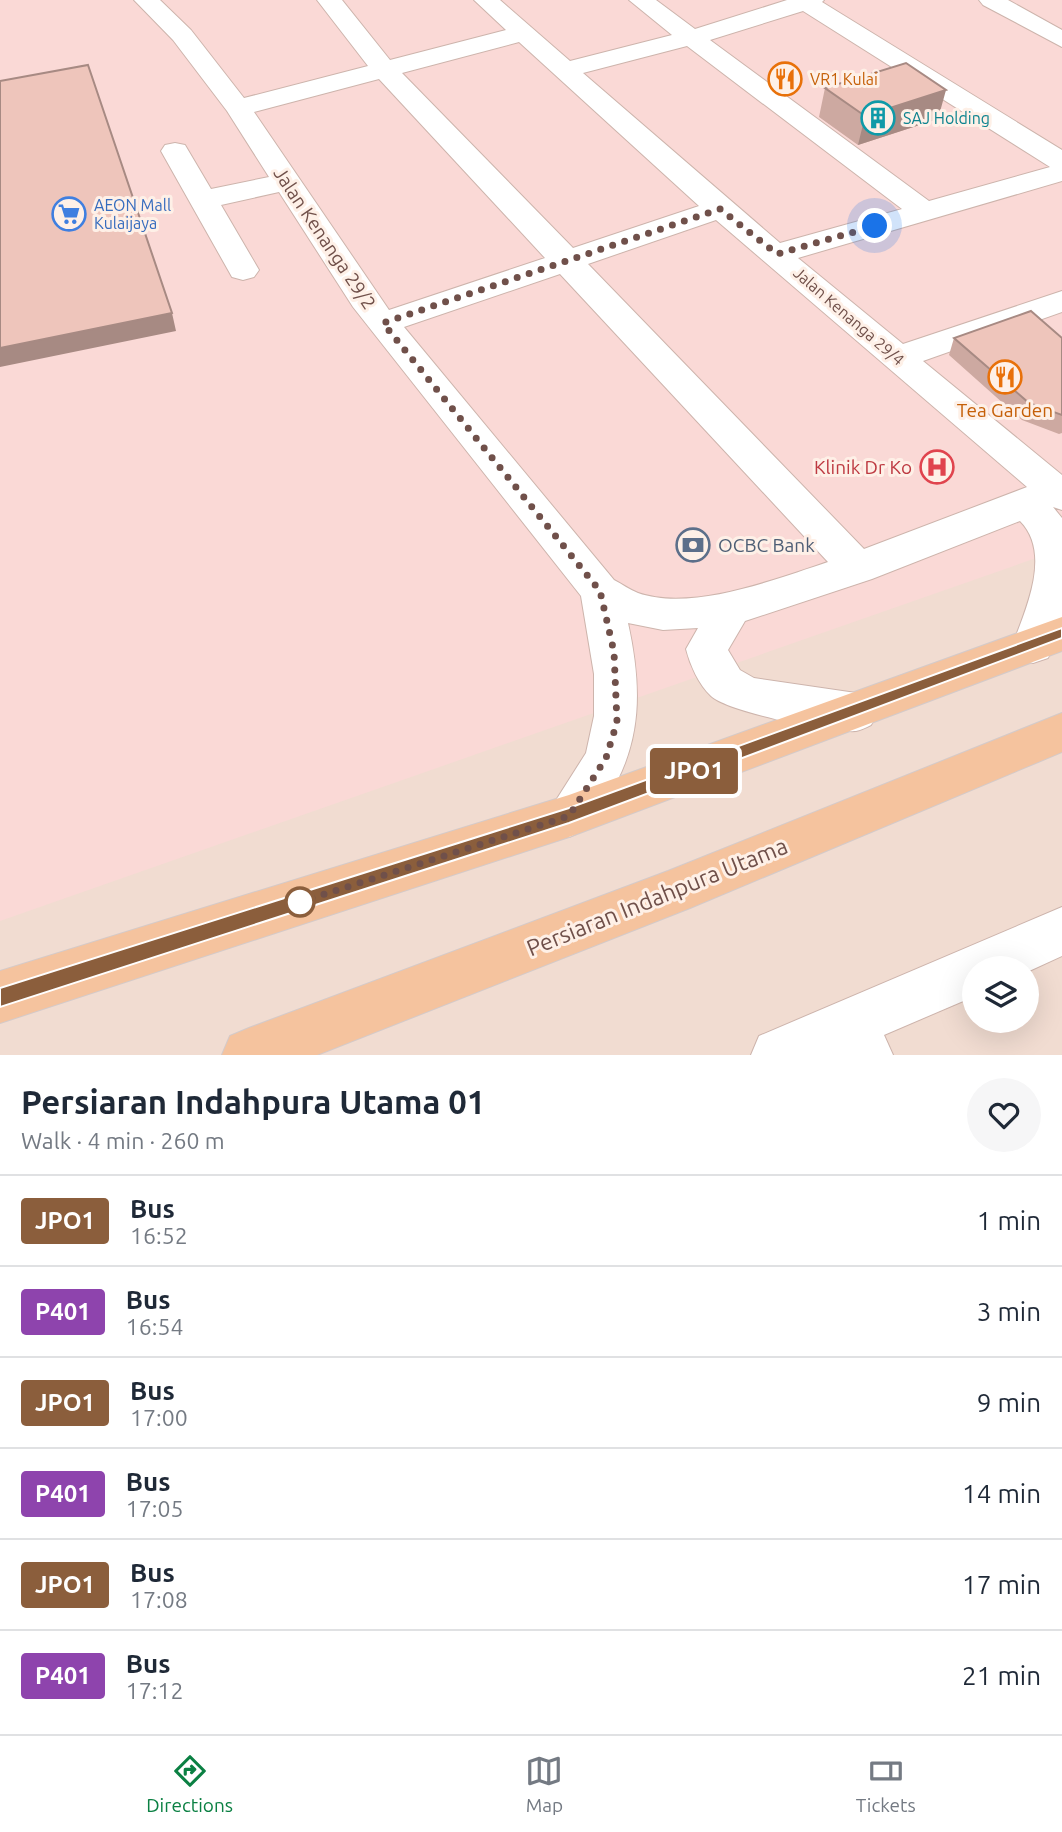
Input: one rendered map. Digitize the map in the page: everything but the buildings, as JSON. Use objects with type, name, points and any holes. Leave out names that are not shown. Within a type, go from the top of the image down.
[{"type":"main road","points":[[0,997],[569,816],[1047,640]]},
{"type":"main road","name":"Persiaran Indahpura Utama","points":[[249,1055],[673,892],[1062,732]]},
{"type":"street","name":"Jalan Kenanga 29/2","points":[[146,0],[182,35],[238,108],[364,300],[600,591],[628,607],[663,614],[731,609],[858,568],[1051,495]]},
{"type":"street","name":"Jalan Kenanga 29/2","points":[[163,0],[182,35]]},
{"type":"street","points":[[329,0],[384,69],[858,568]]},
{"type":"street","name":"Jalan Kenanga 29/4","points":[[486,0],[720,209],[777,254],[1051,495],[1051,532],[1057,561],[1047,640]]},
{"type":"street","points":[[641,0],[924,211]]},
{"type":"street","points":[[991,0],[1062,40]]},
{"type":"street","points":[[565,70],[691,38],[806,1],[1062,162]]},
{"type":"street","points":[[238,108],[525,33]]},
{"type":"street","points":[[175,151],[243,270]]},
{"type":"street","points":[[777,254],[1062,172]]},
{"type":"street","points":[[203,200],[286,181]]},
{"type":"street","points":[[383,323],[720,209]]},
{"type":"street","points":[[897,358],[1062,301]]},
{"type":"street","points":[[569,816],[606,758],[617,722],[614,652],[600,591]]},
{"type":"street","points":[[731,609],[707,649],[710,662],[728,686],[755,695],[856,712]]},
{"type":"street","points":[[1006,956],[1062,931]]},
{"type":"street","points":[[778,1055],[858,1040],[962,978]]},
{"type":"shaded area","points":[[0,0],[1062,0],[1062,1055],[0,1055]]},
{"type":"shaded area","points":[[0,0],[1062,0],[1062,549],[0,921]]},
{"type":"bus line","name":"JPO1","points":[[0,997],[569,816],[1062,634]]},
{"type":"place","name":"VR1 Kulai","points":[[785,79]]},
{"type":"place","name":"SAJ Holding","points":[[878,118]]},
{"type":"place","name":"AEON Mall Kulaijaya","points":[[69,214]]},
{"type":"place","name":"Tea Garden","points":[[1005,377]]},
{"type":"place","name":"Klinik Dr Ko","points":[[937,467]]},
{"type":"place","name":"OCBC Bank","points":[[693,545]]},
{"type":"route","points":[[300,902],[569,816],[606,758],[617,722],[614,652],[600,591],[383,323],[720,209],[777,254],[875,226]]}]
